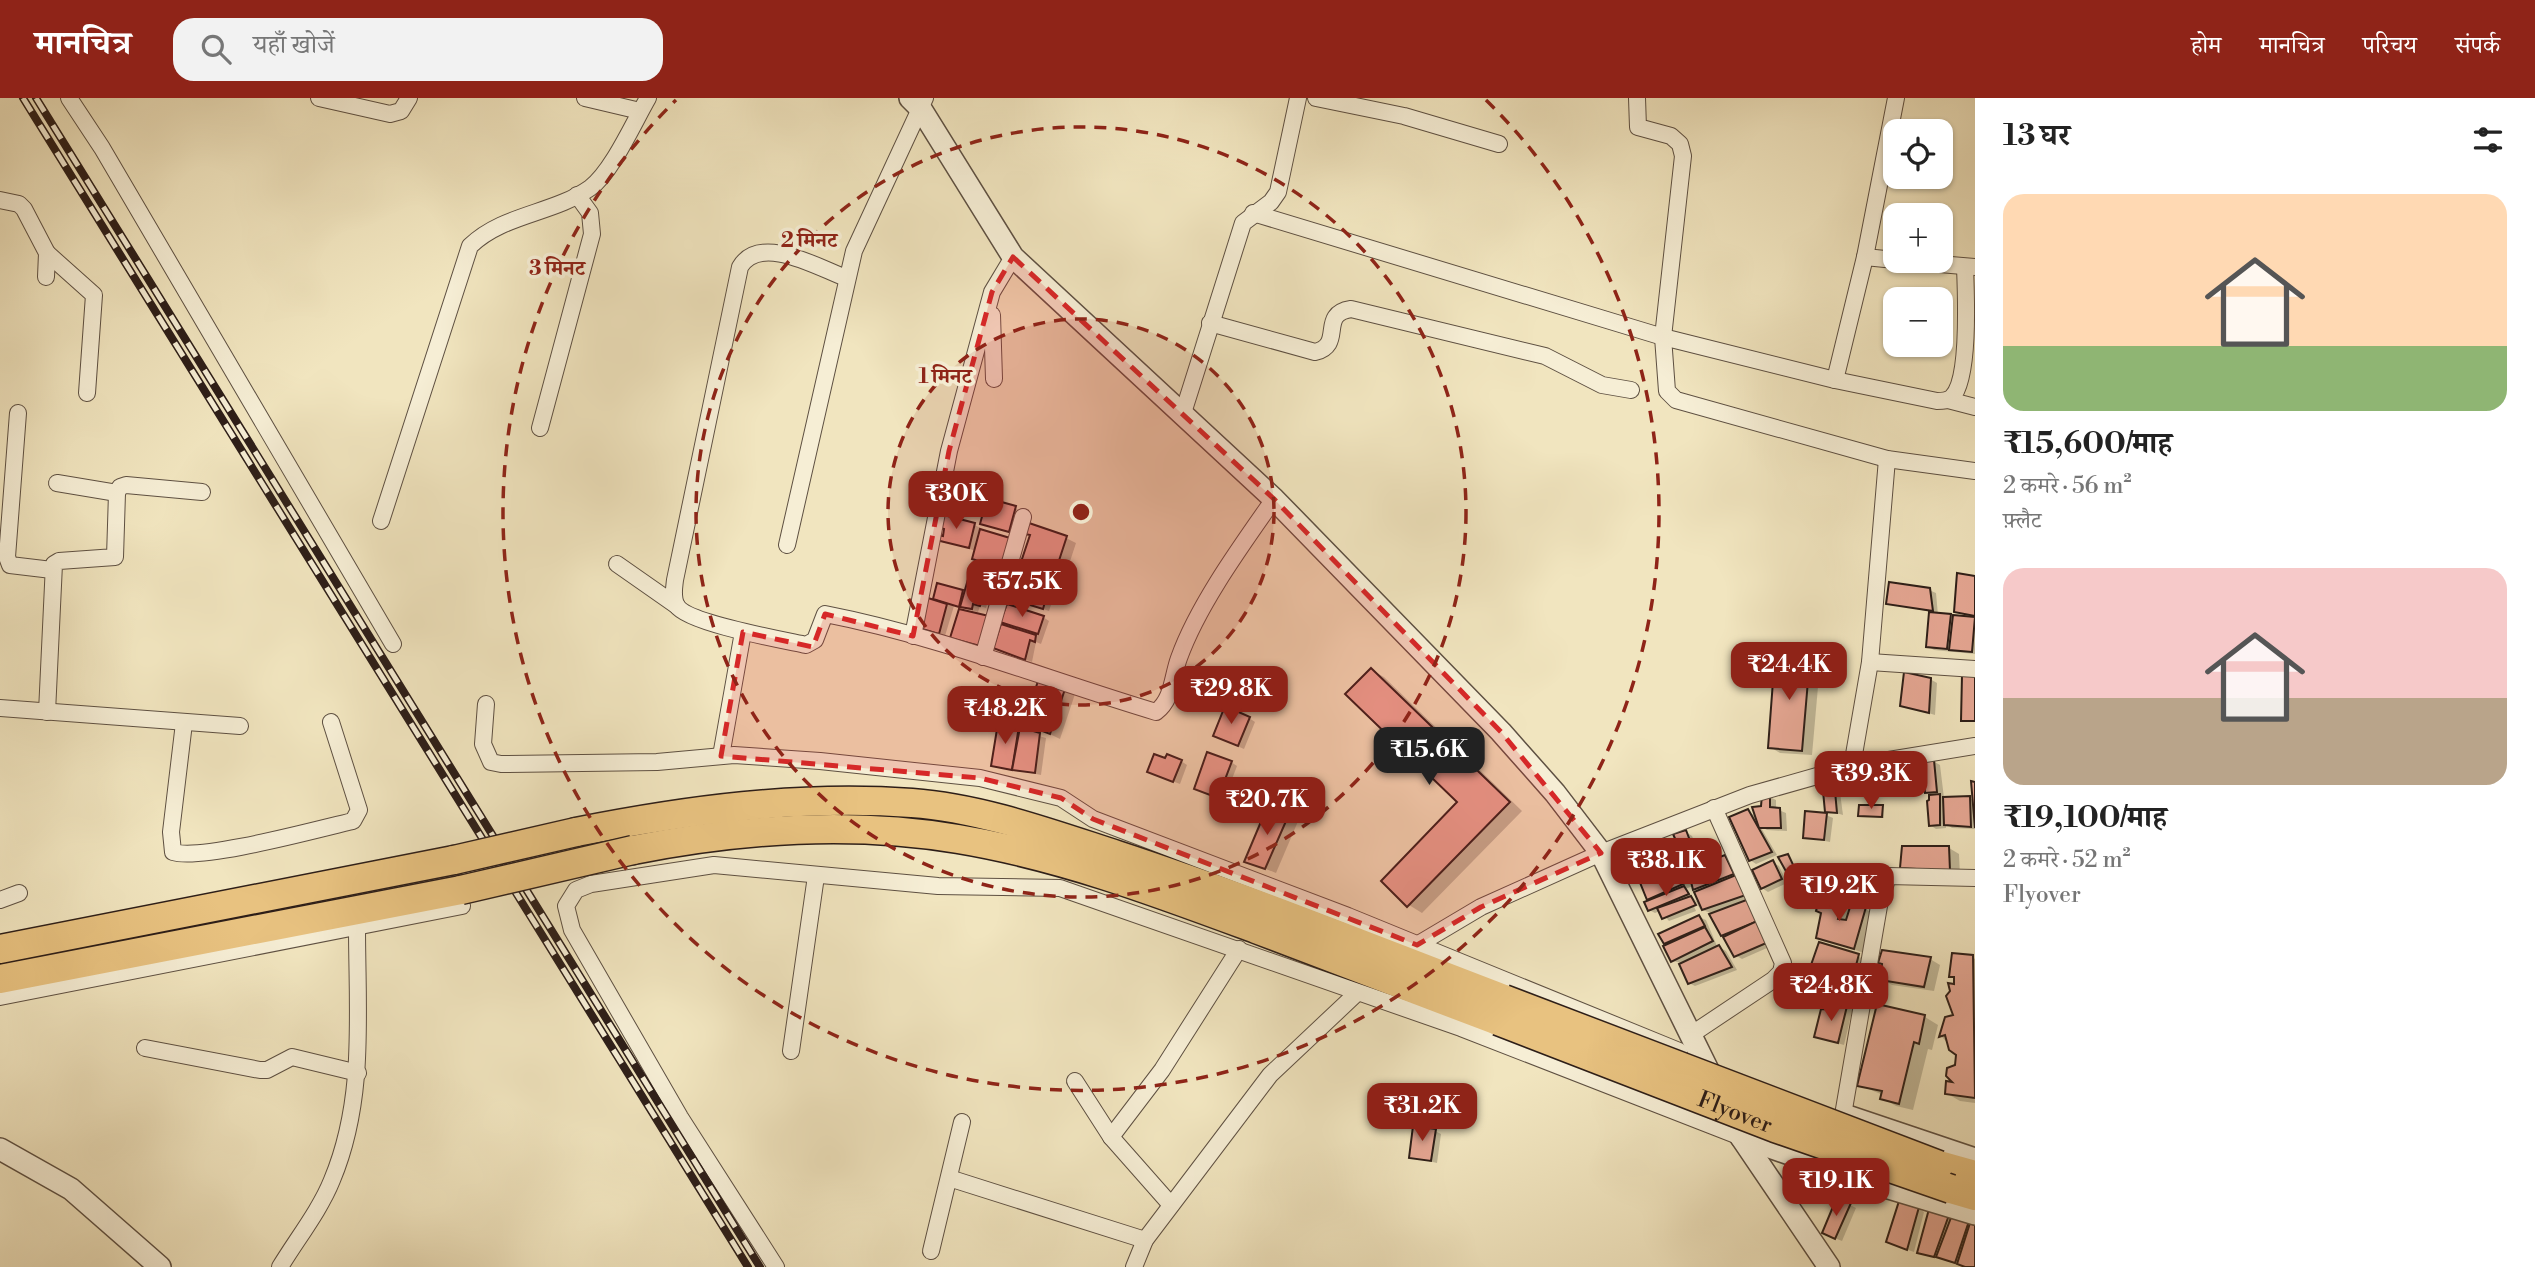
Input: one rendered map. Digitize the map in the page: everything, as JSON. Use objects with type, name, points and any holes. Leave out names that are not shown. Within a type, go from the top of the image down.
[{"type":"highway","points":[[0,949],[454,860],[683,811],[836,801],[914,804],[968,813],[1067,838],[1176,874],[1501,1010]]},
{"type":"highway","points":[[0,979],[462,898],[633,850],[740,832],[810,829],[957,839],[1032,855],[1178,900],[1501,1010]]},
{"type":"highway","name":"Flyover","points":[[1501,1010],[1960,1181]]},
{"type":"street","points":[[69,98],[102,148],[393,644]]},
{"type":"street","points":[[319,98],[390,114],[401,111],[409,98]]},
{"type":"street","points":[[381,521],[470,246],[486,230],[578,195],[592,187],[644,104],[585,98]]},
{"type":"street","points":[[1183,413],[1243,223],[1278,192],[1298,98]]},
{"type":"street","points":[[1316,98],[1404,116],[1499,144]]},
{"type":"street","points":[[1637,98],[1638,127],[1671,136],[1681,144],[1683,156],[1663,337],[1667,391],[1676,400],[1887,459],[1975,471]]},
{"type":"street","points":[[1835,380],[1865,257],[1896,98]]},
{"type":"street","points":[[919,102],[1013,257],[1274,499],[1501,732],[1555,793],[1601,853],[1741,1137],[1829,1267]]},
{"type":"street","points":[[787,545],[846,278],[863,226],[919,102]]},
{"type":"street","points":[[540,428],[592,234],[590,213],[578,195]]},
{"type":"street","points":[[0,200],[19,204],[24,209],[47,253],[94,295],[87,393]]},
{"type":"street","points":[[1253,213],[1663,337],[1835,380],[1975,407]]},
{"type":"street","points":[[846,278],[777,252],[756,253],[746,257],[740,267],[675,580],[673,598],[683,613],[743,632],[806,645],[815,640],[825,614],[913,636],[1156,712],[1164,707],[1179,657],[1223,572],[1274,499]]},
{"type":"street","points":[[46,277],[47,253]]},
{"type":"street","points":[[913,636],[949,451],[992,292],[1013,257]]},
{"type":"street","points":[[1865,257],[1883,259]]},
{"type":"street","points":[[1948,400],[1955,395],[1964,357],[1970,267]]},
{"type":"street","points":[[992,292],[994,379]]},
{"type":"street","points":[[1210,323],[1315,352],[1324,350],[1330,344],[1334,317],[1340,310],[1352,309],[1545,356],[1602,386],[1630,390]]},
{"type":"street","points":[[18,413],[7,557],[10,565],[18,568],[52,570]]},
{"type":"street","points":[[1852,766],[1870,663],[1887,459]]},
{"type":"street","points":[[57,482],[117,493]]},
{"type":"street","points":[[47,712],[52,570],[59,561],[115,557],[117,493],[126,485],[202,492]]},
{"type":"street","points":[[983,657],[1023,517]]},
{"type":"street","points":[[617,564],[677,606]]},
{"type":"street","points":[[721,756],[743,632]]},
{"type":"street","points":[[1870,663],[1975,669]]},
{"type":"street","points":[[486,704],[483,744],[491,762],[513,765],[657,762],[721,756],[820,761],[980,778],[1061,798],[1093,819],[1417,945],[1704,1061],[1843,1115],[1975,1159]]},
{"type":"street","points":[[0,708],[240,726]]},
{"type":"street","points":[[184,723],[171,832],[173,852],[180,855],[218,850],[353,821],[359,810],[331,722]]},
{"type":"street","points":[[1417,945],[1481,907],[1601,853],[1714,808],[1852,766],[1975,746]]},
{"type":"street","points":[[1692,1034],[1773,980],[1781,972],[1783,963],[1714,808]]},
{"type":"street","points":[[776,1267],[680,1116],[572,930],[566,906],[576,890],[591,884],[714,865],[939,887],[1060,888],[1461,1027],[1741,1137],[1872,1184],[1975,1214]]},
{"type":"street","points":[[791,1051],[816,876]]},
{"type":"street","points":[[1843,1115],[1879,906],[1888,876],[1975,878]]},
{"type":"street","points":[[0,900],[19,893]]},
{"type":"street","points":[[0,997],[357,927],[462,898]]},
{"type":"street","points":[[281,1267],[331,1183],[347,1140],[358,1073],[357,927]]},
{"type":"street","points":[[1111,1137],[1162,1070],[1239,949]]},
{"type":"street","points":[[1134,1267],[1145,1240],[1270,1075],[1357,993]]},
{"type":"street","points":[[145,1048],[260,1070],[267,1070],[292,1057],[358,1073]]},
{"type":"street","points":[[1075,1081],[1111,1137],[1171,1205]]},
{"type":"street","points":[[931,1251],[962,1122]]},
{"type":"street","points":[[0,1149],[71,1189],[160,1267]]},
{"type":"street","points":[[949,1178],[1145,1240]]},
{"type":"highlighted area","points":[[1013,257],[1274,499],[1501,732],[1601,853],[1481,907],[1417,945],[1093,819],[1061,798],[980,778],[721,756],[743,632],[813,647],[825,614],[913,636],[949,451],[992,292]]},
{"type":"building","points":[[987,498],[1016,506],[1009,532],[980,524]]},
{"type":"building","points":[[940,514],[975,523],[969,548],[936,540],[937,535],[943,536],[944,529],[937,527]]},
{"type":"building","points":[[1029,523],[1067,536],[1052,582],[1018,571],[1030,535],[1025,534]]},
{"type":"building","points":[[980,529],[1010,538],[1002,568],[972,559]]},
{"type":"building","points":[[1957,573],[1975,576],[1975,616],[1954,612]]},
{"type":"building","points":[[1018,574],[1050,584],[1043,609],[1010,599]]},
{"type":"building","points":[[969,576],[979,578],[977,584],[985,586],[980,606],[973,604],[972,609],[960,607]]},
{"type":"building","points":[[1889,582],[1930,588],[1933,611],[1886,604]]},
{"type":"building","points":[[937,583],[963,590],[959,607],[933,599]]},
{"type":"building","points":[[928,598],[947,604],[939,634],[919,628]]},
{"type":"building","points":[[1007,604],[1044,616],[1038,634],[1000,622]]},
{"type":"building","points":[[959,609],[989,616],[980,646],[950,638]]},
{"type":"building","points":[[1929,612],[1951,614],[1947,649],[1926,647]]},
{"type":"building","points":[[1953,615],[1975,617],[1972,652],[1949,650]]},
{"type":"building","points":[[1001,624],[1036,635],[1035,642],[1030,640],[1025,660],[993,648]]},
{"type":"building","points":[[1775,654],[1810,657],[1802,751],[1768,748]]},
{"type":"building","points":[[1371,668],[1510,802],[1407,907],[1381,881],[1457,802],[1345,694]]},
{"type":"building","points":[[1904,672],[1931,678],[1929,713],[1900,706]]},
{"type":"building","points":[[1962,675],[1975,675],[1975,721],[1961,721]]},
{"type":"building","points":[[1038,681],[1054,688],[1056,683],[1066,686],[1050,734],[1024,724]]},
{"type":"building","points":[[1225,706],[1250,717],[1238,746],[1213,736]]},
{"type":"building","points":[[998,723],[1019,726],[1012,770],[991,766]]},
{"type":"building","points":[[1020,727],[1040,733],[1035,773],[1012,770]]},
{"type":"building","points":[[1207,752],[1232,761],[1218,798],[1194,789]]},
{"type":"building","points":[[1154,754],[1165,758],[1167,754],[1182,760],[1173,782],[1147,772]]},
{"type":"building","points":[[1934,760],[1937,792],[1925,793],[1922,761]]},
{"type":"building","points":[[1822,780],[1834,780],[1837,813],[1825,812]]},
{"type":"building","points":[[1971,781],[1975,782],[1975,828]]},
{"type":"building","points":[[1940,794],[1940,825],[1929,826],[1929,795]]},
{"type":"building","points":[[1762,795],[1770,795],[1770,807],[1780,808],[1781,828],[1759,828],[1752,807],[1761,806]]},
{"type":"building","points":[[1970,796],[1971,827],[1944,825],[1943,797]]},
{"type":"building","points":[[1268,805],[1290,812],[1265,869],[1244,862]]},
{"type":"building","points":[[1859,805],[1883,805],[1882,817],[1858,816]]},
{"type":"building","points":[[1748,809],[1772,852],[1749,861],[1729,817]]},
{"type":"building","points":[[1805,811],[1827,813],[1824,840],[1803,838]]},
{"type":"building","points":[[1686,830],[1696,857],[1685,861],[1673,834]]},
{"type":"building","points":[[1902,846],[1949,846],[1950,871],[1900,868]]},
{"type":"building","points":[[1639,849],[1644,858],[1658,857],[1663,869],[1633,879],[1624,855]]},
{"type":"building","points":[[1788,854],[1796,871],[1788,875],[1778,857]]},
{"type":"building","points":[[1725,855],[1734,874],[1693,890],[1688,869]]},
{"type":"building","points":[[1773,860],[1782,879],[1761,889],[1752,870]]},
{"type":"building","points":[[1685,864],[1690,881],[1647,900],[1639,880]]},
{"type":"building","points":[[1736,875],[1746,895],[1702,910],[1694,892]]},
{"type":"building","points":[[1684,886],[1689,894],[1648,911],[1644,902]]},
{"type":"building","points":[[1691,896],[1696,905],[1662,919],[1657,908]]},
{"type":"building","points":[[1820,896],[1843,901],[1838,919],[1846,920],[1851,904],[1866,907],[1854,949],[1816,938],[1821,913],[1816,911]]},
{"type":"building","points":[[1749,899],[1758,921],[1721,936],[1709,914]]},
{"type":"building","points":[[1699,915],[1705,926],[1664,944],[1658,934]]},
{"type":"building","points":[[1759,920],[1771,941],[1734,957],[1723,937]]},
{"type":"building","points":[[1705,927],[1713,941],[1671,962],[1663,946]]},
{"type":"building","points":[[1819,942],[1859,954],[1853,977],[1811,965]]},
{"type":"building","points":[[1719,945],[1732,967],[1688,984],[1679,964]]},
{"type":"building","points":[[1882,950],[1931,957],[1924,987],[1880,980],[1882,964],[1878,963]]},
{"type":"building","points":[[1952,953],[1973,955],[1975,1098],[1945,1094],[1946,1081],[1952,1082],[1946,1076],[1947,1068],[1955,1065],[1956,1055],[1949,1050],[1945,1035],[1939,1037],[1945,1017],[1953,1015],[1946,996],[1950,991],[1948,983],[1954,984],[1954,977],[1949,977]]},
{"type":"building","points":[[1811,968],[1856,980],[1852,1000],[1805,994]]},
{"type":"building","points":[[1840,999],[1848,1002],[1838,1043],[1814,1037],[1821,1009],[1836,1010]]},
{"type":"building","points":[[1877,1004],[1925,1015],[1919,1044],[1914,1042],[1899,1104],[1880,1099],[1882,1091],[1857,1086]]},
{"type":"building","points":[[1413,1126],[1436,1129],[1431,1161],[1409,1158]]},
{"type":"building","points":[[1837,1197],[1851,1203],[1835,1239],[1822,1233]]},
{"type":"building","points":[[1900,1198],[1919,1207],[1907,1250],[1886,1242]]},
{"type":"building","points":[[1929,1209],[1949,1215],[1934,1257],[1917,1253]]},
{"type":"building","points":[[1952,1215],[1969,1221],[1955,1263],[1936,1257]]},
{"type":"building","points":[[1970,1223],[1975,1224],[1975,1267],[1965,1267],[1957,1264]]},
{"type":"railway","points":[[23,98],[748,1267]]},
{"type":"railway","points":[[36,98],[760,1267]]}]
